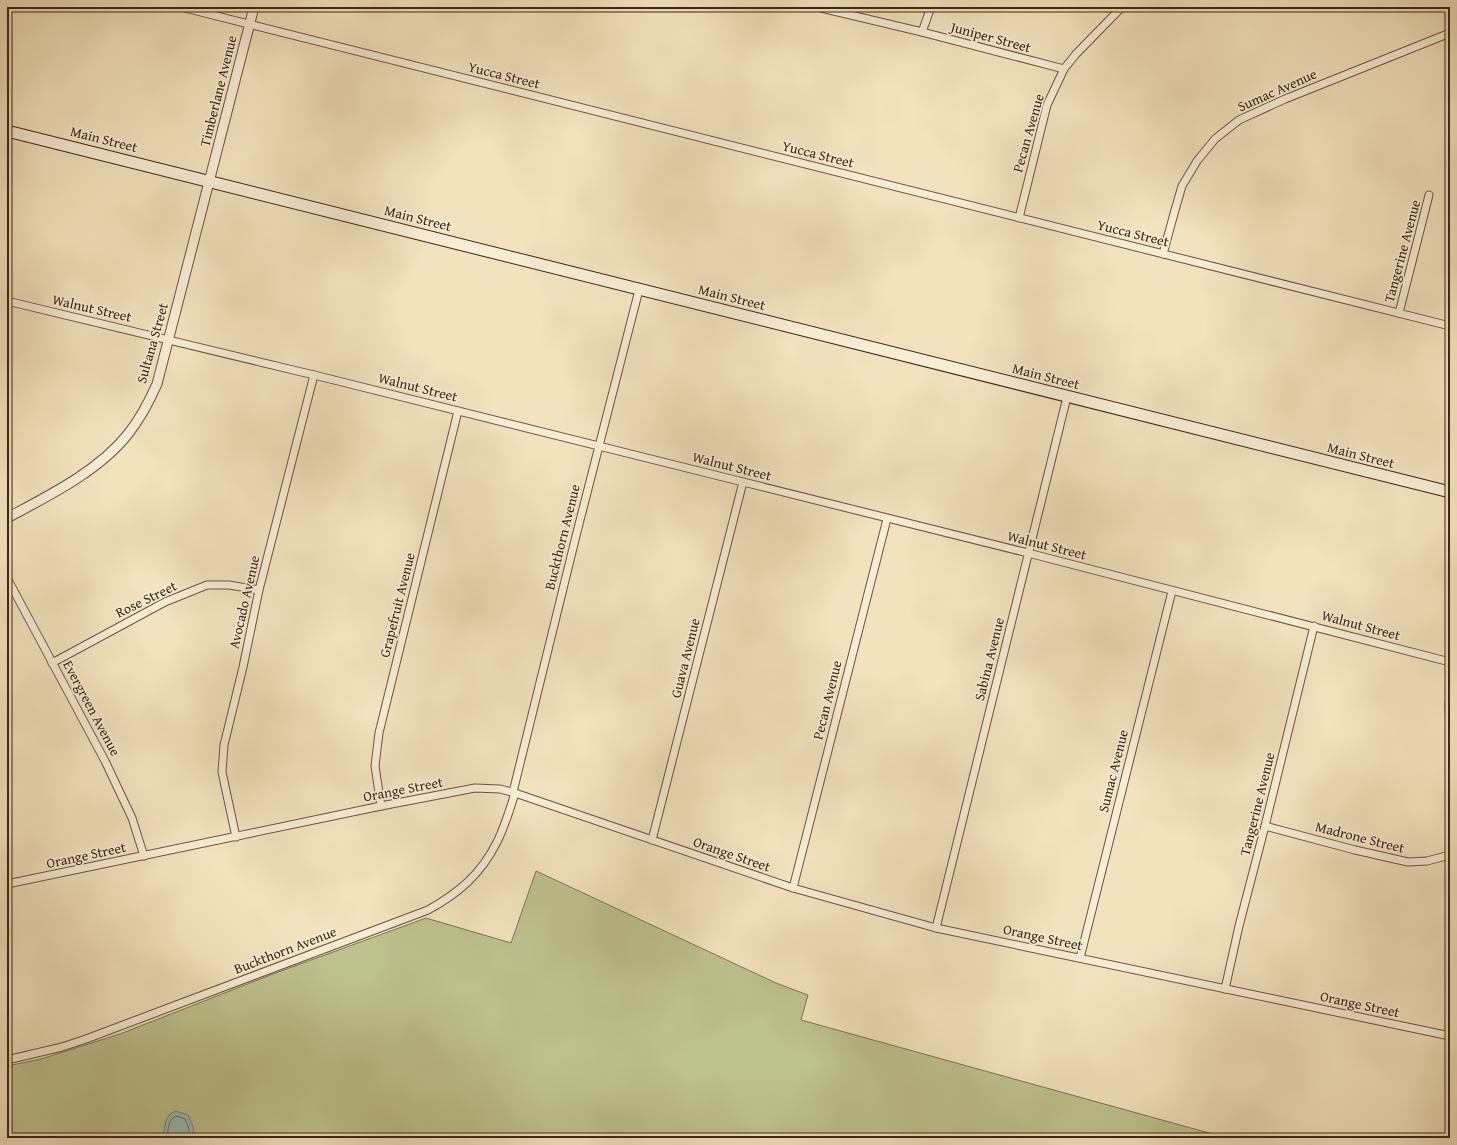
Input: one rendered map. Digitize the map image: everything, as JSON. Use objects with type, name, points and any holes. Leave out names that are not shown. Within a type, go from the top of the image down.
[{"type":"main road","name":"Main Street","points":[[7,131],[1450,492]]},
{"type":"street","name":"Yucca Street","points":[[181,7],[1450,326]]},
{"type":"street","name":"Timberlane Avenue","points":[[210,181],[254,7]]},
{"type":"street","name":"Juniper Street","points":[[817,7],[922,32],[1064,69]]},
{"type":"street","points":[[922,32],[931,7]]},
{"type":"street","name":"Pecan Avenue","points":[[1019,218],[1047,105],[1064,69],[1076,54],[1122,7]]},
{"type":"street","name":"Sumac Avenue","points":[[1163,254],[1182,186],[1197,161],[1215,139],[1239,120],[1285,99],[1450,33]]},
{"type":"street","name":"Sultana Street","points":[[7,518],[50,495],[79,477],[112,452],[127,435],[149,401],[157,384],[210,181]]},
{"type":"street","name":"Tangerine Avenue","points":[[1399,313],[1430,195]]},
{"type":"street","name":"Buckthorn Avenue","points":[[7,1060],[62,1047],[86,1039],[428,910],[468,883],[478,872],[487,860],[498,840],[514,792],[639,290]]},
{"type":"street","name":"Walnut Street","points":[[7,301],[314,375],[1028,553],[1450,662]]},
{"type":"street","name":"Avocado Avenue","points":[[236,837],[222,772],[224,745],[243,667],[259,590],[314,375]]},
{"type":"street","name":"Sabina Avenue","points":[[936,928],[1067,397]]},
{"type":"street","name":"Grapefruit Avenue","points":[[382,806],[375,766],[379,733],[458,411]]},
{"type":"street","name":"Guava Avenue","points":[[652,840],[743,482]]},
{"type":"street","name":"Pecan Avenue","points":[[793,888],[887,519]]},
{"type":"street","name":"Evergreen Avenue","points":[[7,578],[105,761],[132,818],[144,856]]},
{"type":"street","name":"Rose Street","points":[[52,662],[165,602],[207,585],[229,585],[259,590]]},
{"type":"street","name":"Sumac Avenue","points":[[1080,958],[1172,591]]},
{"type":"street","name":"Tangerine Avenue","points":[[1225,988],[1239,926],[1314,626]]},
{"type":"street","points":[[1450,698],[1450,736]]},
{"type":"street","name":"Orange Street","points":[[7,884],[475,788],[500,789],[514,792],[793,888],[936,928],[1450,1036]]},
{"type":"street","name":"Madrone Street","points":[[1265,826],[1355,850],[1408,862],[1427,861],[1450,855]]},
{"type":"green space","points":[[536,871],[776,983],[808,995],[801,1020],[1227,1138],[7,1138],[7,1066],[41,1059],[120,1034],[273,974],[426,918],[511,943]]},
{"type":"water","points":[[176,1111],[188,1115],[194,1129],[191,1138],[163,1138],[167,1118]]}]
